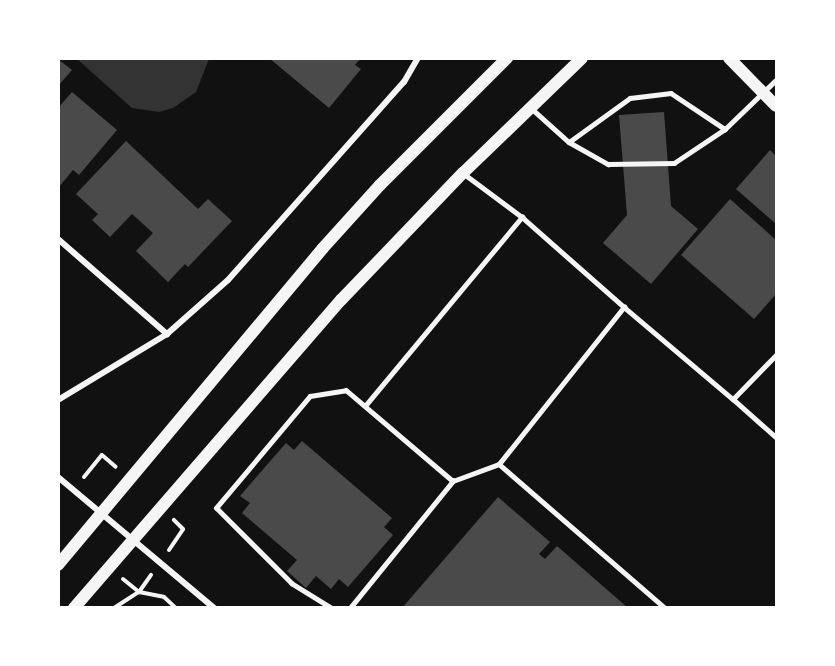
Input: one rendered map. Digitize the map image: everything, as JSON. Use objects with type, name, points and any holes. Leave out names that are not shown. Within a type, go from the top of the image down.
[{"type":"main road","points":[[58,566],[103,515],[323,248],[380,185],[507,58]]},
{"type":"main road","points":[[74,608],[131,539],[341,300],[529,106],[582,58]]},
{"type":"main road","points":[[729,58],[777,106]]},
{"type":"street","points":[[58,400],[167,334],[228,280],[404,82],[418,58]]},
{"type":"street","points":[[58,239],[167,334]]},
{"type":"street","points":[[58,477],[214,608]]},
{"type":"lane","points":[[529,106],[569,142],[608,165],[674,163],[725,129],[765,94],[777,80]]},
{"type":"lane","points":[[569,142],[610,109],[630,98],[649,94],[681,97],[725,129]]},
{"type":"lane","points":[[463,173],[522,218],[777,437]]},
{"type":"lane","points":[[365,406],[522,218]]},
{"type":"lane","points":[[350,608],[453,481],[499,464],[624,307]]},
{"type":"lane","points":[[733,399],[777,355]]},
{"type":"lane","points":[[331,608],[292,584],[216,508],[310,396],[346,390],[453,481]]},
{"type":"lane","points":[[499,464],[665,608]]},
{"type":"path","points":[[73,489],[102,455]]},
{"type":"path","points":[[114,608],[139,592],[164,597],[176,608]]},
{"type":"shaded area","points":[[209,58],[196,92],[173,108],[159,112],[132,108],[77,59]]},
{"type":"building","points":[[269,58],[361,58],[355,65],[361,69],[329,108]]},
{"type":"building","points":[[58,59],[72,70],[58,86]]},
{"type":"building","points":[[72,92],[117,130],[79,175],[73,170],[58,188],[58,108]]},
{"type":"building","points":[[664,112],[671,206],[698,229],[651,284],[603,243],[627,215],[619,115]]},
{"type":"building","points":[[126,141],[198,209],[208,199],[232,221],[188,267],[185,264],[168,282],[136,251],[153,233],[132,214],[110,237],[92,220],[98,214],[76,194]]},
{"type":"building","points":[[770,150],[776,156],[776,224],[736,189]]},
{"type":"building","points":[[730,199],[776,240],[776,294],[754,319],[681,255]]},
{"type":"building","points":[[302,441],[392,518],[384,527],[393,535],[348,587],[339,579],[331,589],[316,576],[306,588],[287,571],[297,560],[242,513],[250,503],[240,496],[286,443],[294,450]]},
{"type":"building","points":[[498,497],[550,542],[539,554],[545,559],[557,546],[628,608],[402,608]]}]
